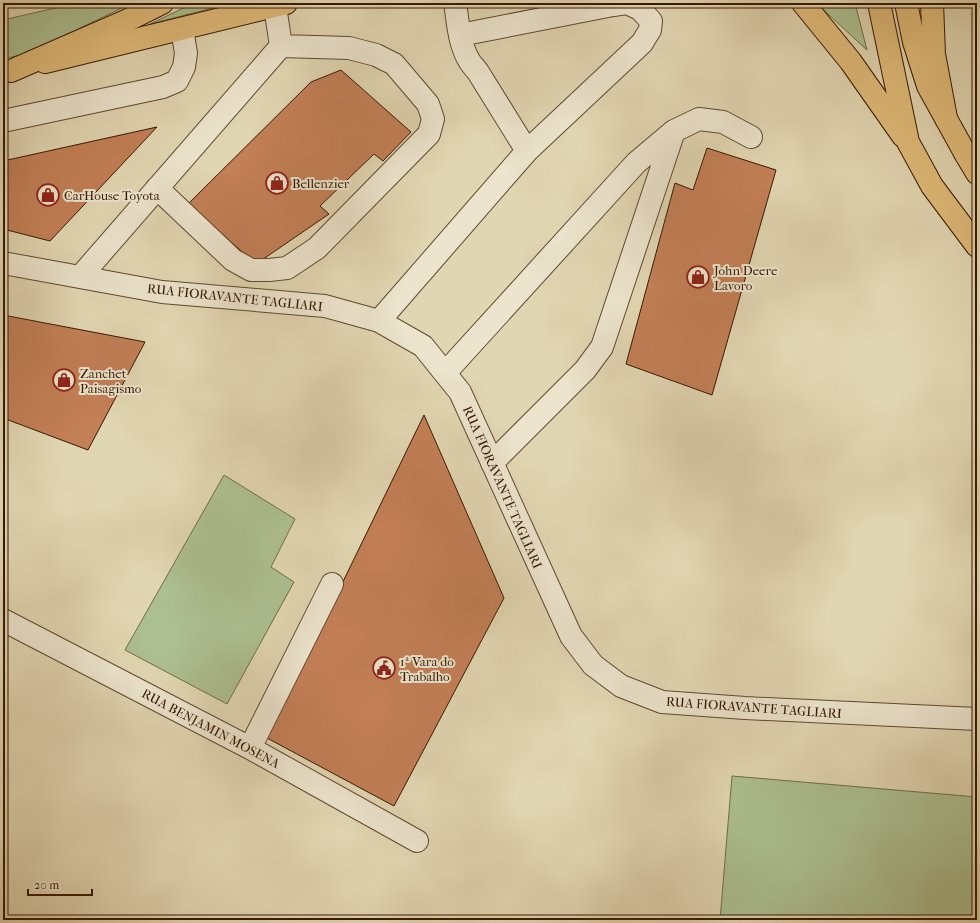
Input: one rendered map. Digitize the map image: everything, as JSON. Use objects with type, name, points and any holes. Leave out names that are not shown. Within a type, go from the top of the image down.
[{"type":"main road","points":[[7,72],[128,20],[162,3]]},
{"type":"main road","points":[[803,3],[850,62],[908,142],[932,186],[977,246]]},
{"type":"main road","points":[[879,3],[908,142]]},
{"type":"main road","points":[[906,3],[914,42],[928,86],[977,172]]},
{"type":"main road","points":[[932,3],[934,54],[946,118]]},
{"type":"main road","points":[[7,72],[281,5]]},
{"type":"street","points":[[455,3],[463,48],[469,61],[478,72],[527,150]]},
{"type":"street","points":[[379,321],[527,150],[642,43],[650,30],[651,21],[640,9],[627,3],[460,35]]},
{"type":"street","points":[[80,277],[281,46],[281,5]]},
{"type":"street","points":[[3,121],[163,87],[177,81],[184,67],[186,53],[182,28]]},
{"type":"street","points":[[157,188],[233,260],[251,270],[287,268],[317,248],[429,134],[433,119],[428,104],[394,64],[376,55],[349,48],[281,46]]},
{"type":"street","points":[[445,373],[636,163],[674,131],[699,119],[723,122],[750,136]]},
{"type":"street","points":[[492,463],[585,370],[602,347],[674,131]]},
{"type":"street","name":"RUA FIORAVANTE TAGLIARI","points":[[3,263],[162,292],[325,306],[379,321],[423,346],[460,392],[571,636],[592,665],[621,686],[662,702],[745,708],[977,719]]},
{"type":"street","points":[[250,748],[332,584]]},
{"type":"street","name":"RUA BENJAMIN MOSENA","points":[[3,620],[250,748],[417,841]]},
{"type":"green space","points":[[77,3],[132,3],[29,53],[3,59],[3,20]]},
{"type":"green space","points":[[194,3],[233,3],[150,24]]},
{"type":"green space","points":[[816,3],[855,3],[867,50]]},
{"type":"green space","points":[[224,475],[295,519],[271,567],[294,582],[227,704],[125,650]]},
{"type":"green space","points":[[732,776],[977,797],[977,920],[720,920]]},
{"type":"building","name":"Bellenzier","points":[[341,70],[411,132],[383,161],[374,154],[320,206],[329,214],[256,264],[188,204],[311,82]]},
{"type":"building","name":"CarHouse Toyota","points":[[157,127],[50,241],[3,229],[3,161]]},
{"type":"building","name":"John Deere Lavoro","points":[[707,148],[776,170],[712,395],[626,364],[675,183],[693,190]]},
{"type":"building","name":"Zanchet Paisagismo","points":[[3,315],[145,342],[88,450],[3,418]]},
{"type":"building","name":"1ª Vara do Trabalho","points":[[424,415],[504,598],[394,806],[267,738]]},
{"type":"place","name":"Bellenzier","points":[[277,183]]},
{"type":"place","name":"CarHouse Toyota","points":[[48,195]]},
{"type":"place","name":"John Deere Lavoro","points":[[698,277]]},
{"type":"place","name":"Zanchet Paisagismo","points":[[64,380]]},
{"type":"place","name":"1ª Vara do Trabalho","points":[[384,668]]}]
